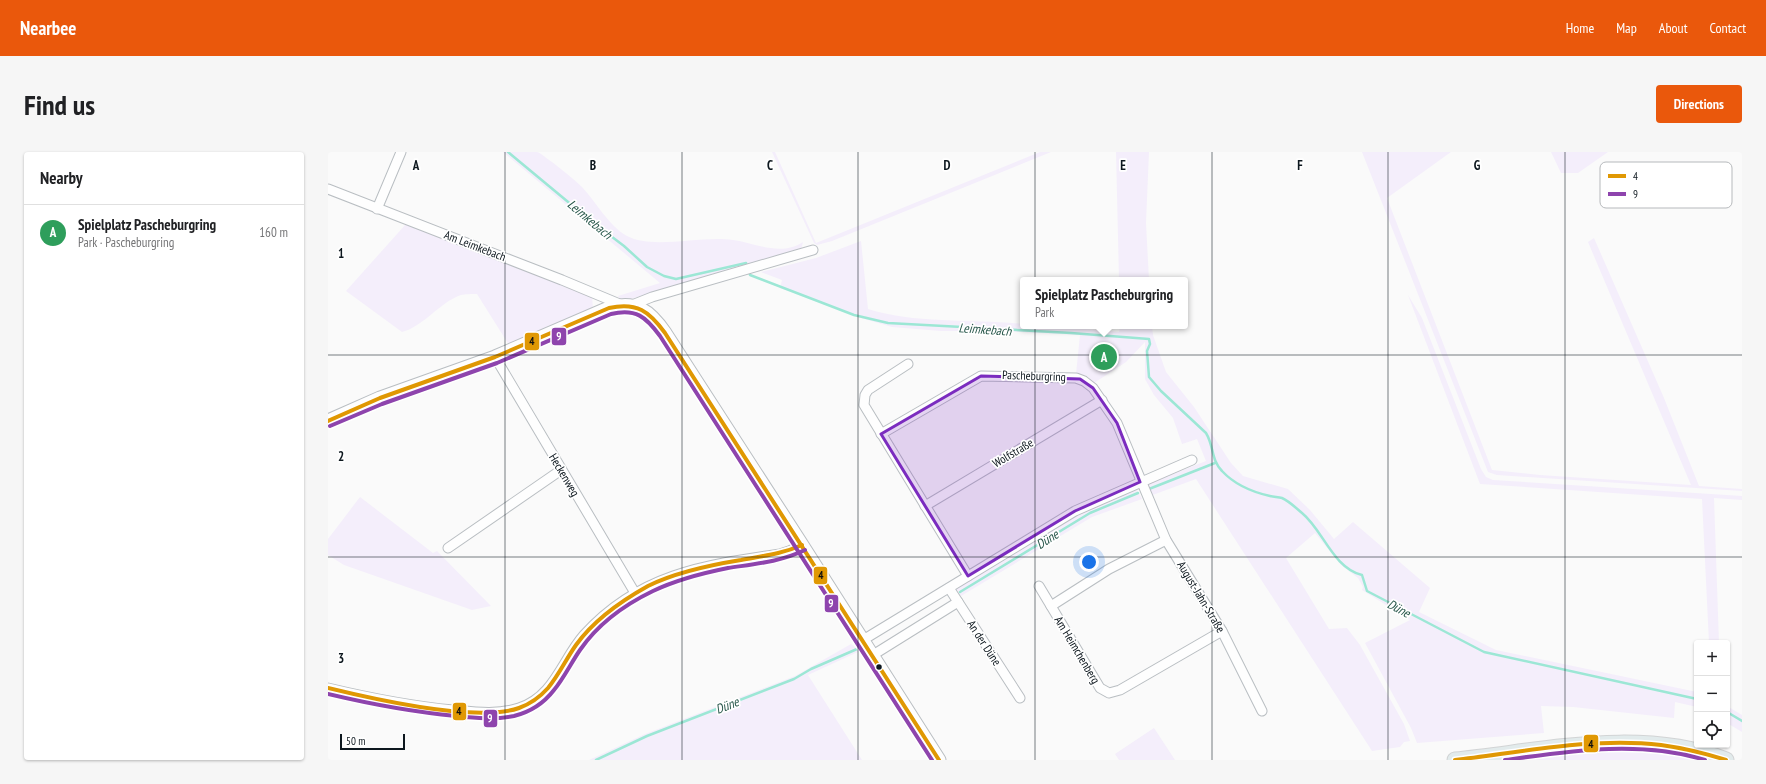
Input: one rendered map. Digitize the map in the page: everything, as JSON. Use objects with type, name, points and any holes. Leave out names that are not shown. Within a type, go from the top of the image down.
[{"type":"main road","points":[[1455,760],[1578,746],[1635,744],[1685,748],[1726,760]]},
{"type":"street","points":[[377,209],[401,152]]},
{"type":"street","name":"Am Leimkebach","points":[[328,189],[627,305]]},
{"type":"street","points":[[328,421],[380,398],[495,356],[609,308],[627,305],[734,272],[813,250]]},
{"type":"street","points":[[627,305],[646,311],[660,327],[873,655],[939,760]]},
{"type":"street","name":"Heckenweg","points":[[495,356],[561,470],[635,592]]},
{"type":"street","points":[[908,364],[871,388],[865,395],[864,405],[968,576]]},
{"type":"street","name":"Pascheburgring","points":[[881,434],[975,378],[984,375],[1076,378],[1087,383],[1102,400],[1120,429],[1140,482]]},
{"type":"street","name":"Wolfstraße","points":[[925,506],[1102,400]]},
{"type":"street","points":[[863,640],[1075,511],[1192,460]]},
{"type":"street","points":[[448,548],[561,470]]},
{"type":"street","name":"August-Jahn-Straße","points":[[1140,482],[1166,540],[1222,631],[1262,712]]},
{"type":"street","name":"Am Heimchenberg","points":[[1166,540],[1109,569],[1051,606],[1100,688],[1109,693],[1120,690],[1222,631]]},
{"type":"street","points":[[328,688],[392,703],[422,707],[487,712],[519,708],[529,704],[544,693],[584,634],[610,611],[635,592],[692,569],[723,562],[780,554],[802,545]]},
{"type":"street","points":[[1038,586],[1051,606]]},
{"type":"street","name":"An der Düne","points":[[949,588],[1020,698]]},
{"type":"street","points":[[873,655],[958,602]]},
{"type":"highlighted area","points":[[981,376],[1080,379],[1093,388],[1117,423],[1140,482],[1075,511],[968,576],[881,434]]},
{"type":"shaded area","points":[[503,152],[537,152],[552,162],[582,187],[620,232],[638,240],[664,242],[721,239],[777,249],[794,246],[803,242],[801,250],[627,300],[621,300],[618,296],[660,283]]},
{"type":"shaded area","points":[[772,152],[775,152],[816,243],[1040,152],[1051,152],[832,241],[817,245],[814,243]]},
{"type":"shaded area","points":[[1116,152],[1149,152],[1146,223],[1149,277],[1119,277]]},
{"type":"shaded area","points":[[1362,152],[1451,152],[1387,198],[1492,470],[1540,475],[1691,485],[1588,242],[1594,238],[1664,398],[1699,486],[1742,489],[1742,491],[1497,475],[1488,472]]},
{"type":"shaded area","points":[[1551,152],[1608,152],[1578,173],[1561,173]]},
{"type":"shaded area","points":[[406,224],[592,295],[593,310],[509,345],[477,294],[464,294],[453,298],[417,325],[402,332],[346,291]]},
{"type":"shaded area","points":[[861,241],[868,309],[886,314],[925,319],[1020,324],[1020,329],[1086,329],[1119,332],[1120,329],[1152,329],[1166,372],[1194,407],[1231,463],[1243,476],[1288,489],[1310,510],[1334,539],[1353,522],[1430,588],[1419,612],[1496,650],[1694,691],[1694,706],[1675,702],[1674,718],[1573,707],[1541,706],[1544,733],[1417,743],[1411,728],[1365,643],[1410,620],[1362,590],[1363,587],[1358,578],[1341,565],[1315,533],[1286,558],[1329,629],[1347,628],[1360,645],[1404,724],[1410,741],[1404,742],[1400,747],[1372,751],[1196,479],[1150,496],[1148,484],[1206,461],[1197,439],[1182,444],[1173,418],[1154,395],[1145,379],[1145,342],[1126,362],[1094,383],[1087,376],[1076,374],[1080,335],[1000,331],[941,331],[892,327],[861,318],[780,288],[782,280],[761,272],[816,258]]},
{"type":"shaded area","points":[[1408,295],[1422,318],[1481,469],[1486,477],[1493,480],[1742,496],[1742,500],[1714,498],[1719,640],[1709,640],[1702,499],[1480,484]]},
{"type":"shaded area","points":[[1133,489],[1137,490],[1142,499],[1092,517],[961,596],[956,588],[1067,519]]},
{"type":"shaded area","points":[[360,497],[433,553],[437,551],[491,606],[472,610],[344,565],[328,555],[328,539]]},
{"type":"shaded area","points":[[851,644],[860,651],[808,675],[862,760],[589,760],[645,734],[795,676]]},
{"type":"shaded area","points":[[1730,708],[1742,715],[1742,732],[1730,725]]},
{"type":"shaded area","points":[[1154,728],[1175,760],[1119,760],[1115,754]]},
{"type":"shaded area","points":[[1597,750],[1663,750],[1706,760],[1501,760]]},
{"type":"waterway","name":"Leimkebach","points":[[508,152],[591,221],[624,246],[647,267],[664,276],[676,279],[746,263],[747,266]]},
{"type":"waterway","name":"Leimkebach","points":[[749,271],[750,275],[854,315],[888,323],[1071,333],[1149,339],[1150,344],[1147,351],[1149,377],[1161,391],[1206,433],[1218,467],[1232,480],[1244,487],[1263,494],[1282,498],[1302,513],[1343,565],[1362,575],[1367,591],[1484,652],[1694,698]]},
{"type":"waterway","name":"Düne","points":[[1149,489],[1215,463]]},
{"type":"waterway","name":"Düne","points":[[960,592],[1090,513],[1138,493]]},
{"type":"waterway","name":"Düne","points":[[596,760],[647,736],[794,679],[811,669],[857,649]]},
{"type":"waterway","name":"Düne","points":[[1730,714],[1742,721]]},
{"type":"transit line","name":"4","points":[[328,421],[380,398],[495,357],[609,308],[627,306],[642,310],[648,314],[665,333],[939,760]]},
{"type":"transit line","name":"9","points":[[330,426],[382,404],[497,363],[611,314],[627,312],[640,316],[645,319],[660,336],[932,760]]},
{"type":"transit line","name":"4","points":[[328,688],[397,703],[452,711],[477,713],[500,712],[519,708],[535,700],[548,688],[556,678],[576,645],[591,627],[618,605],[648,586],[693,570],[717,564],[779,553],[802,545]]},
{"type":"transit line","name":"9","points":[[328,694],[392,707],[440,714],[492,718],[514,716],[526,712],[546,699],[561,681],[580,650],[595,632],[613,616],[643,596],[671,583],[690,577],[728,568],[777,560],[805,550]]},
{"type":"transit line","name":"4","points":[[1455,760],[1558,746],[1610,743],[1661,745],[1694,751],[1726,760]]},
{"type":"transit line","name":"9","points":[[1505,760],[1555,753],[1605,749],[1655,750],[1705,760]]},
{"type":"place","name":"Spielplatz Pascheburgring","points":[[1104,357]]}]
